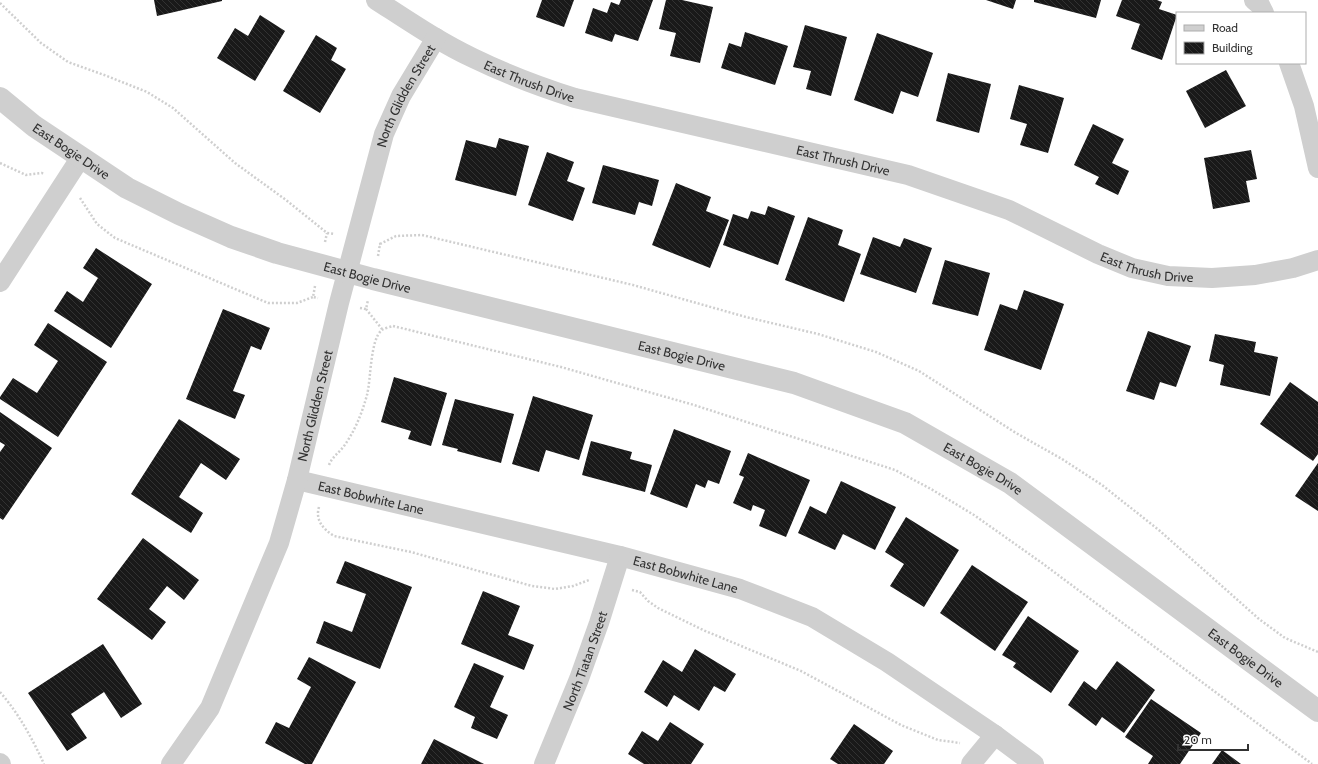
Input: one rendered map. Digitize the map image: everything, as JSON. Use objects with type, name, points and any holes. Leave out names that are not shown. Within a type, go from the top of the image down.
[{"type":"street","name":"East Thrush Drive","points":[[376,0],[436,38],[472,58],[538,86],[575,98],[908,175],[1009,210],[1098,254],[1132,268],[1168,276],[1212,278],[1255,275],[1293,268],[1318,260]]},
{"type":"street","points":[[1254,0],[1260,5],[1264,12]]},
{"type":"street","name":"North Glidden Street","points":[[171,764],[210,708],[279,543],[298,480],[347,272],[384,134],[401,96],[436,38]]},
{"type":"street","points":[[1288,64],[1304,106],[1318,168]]},
{"type":"street","name":"East Bogie Drive","points":[[0,98],[34,126],[127,188],[231,237],[277,253],[347,272],[794,383],[905,423],[1010,483],[1318,711]]},
{"type":"street","points":[[0,282],[81,157]]},
{"type":"street","name":"East Bobwhite Lane","points":[[298,480],[620,556],[740,589],[812,617],[887,662],[995,735],[1034,764]]},
{"type":"street","name":"North Tiatan Street","points":[[544,764],[579,679],[597,630],[620,556]]},
{"type":"street","points":[[971,764],[995,735]]},
{"type":"path","points":[[0,3],[41,43],[68,62],[147,92],[173,108],[235,163],[286,200],[327,233]]},
{"type":"path","points":[[0,163],[26,175],[42,173]]},
{"type":"path","points":[[82,199],[97,224],[107,233],[122,242],[268,303],[296,303],[313,297]]},
{"type":"path","points":[[366,309],[382,329]]},
{"type":"path","points":[[331,460],[344,447],[362,412],[368,389],[377,335],[382,329],[393,326],[568,370],[694,405],[895,470],[931,489],[974,515],[1017,545],[1312,764]]},
{"type":"path","points":[[317,514],[320,523],[326,531],[334,536],[411,552],[532,586],[555,589],[573,586]]},
{"type":"path","points":[[648,602],[703,630],[801,671],[901,725],[938,740]]},
{"type":"path","points":[[0,692],[12,706],[32,739],[44,764]]},
{"type":"building","points":[[154,0],[222,0],[222,1],[157,16]]},
{"type":"building","points":[[542,0],[574,0],[564,27],[536,17]]},
{"type":"building","points":[[621,0],[653,0],[638,41],[615,34],[612,42],[585,33],[593,8],[607,13],[611,2],[619,5]]},
{"type":"building","points":[[666,0],[682,0],[713,7],[700,63],[670,56],[676,33],[659,29]]},
{"type":"building","points":[[986,0],[1016,0],[1013,9]]},
{"type":"building","points":[[1034,0],[1101,0],[1096,18],[1034,2]]},
{"type":"building","points":[[1122,0],[1157,0],[1162,2],[1159,9],[1176,15],[1162,60],[1131,49],[1140,24],[1116,16]]},
{"type":"building","points":[[260,15],[285,31],[255,81],[217,58],[235,28],[248,36]]},
{"type":"building","points":[[805,25],[847,37],[831,96],[806,89],[811,71],[793,67]]},
{"type":"building","points":[[745,32],[788,46],[775,85],[721,68],[729,43],[741,47]]},
{"type":"building","points":[[877,33],[933,53],[918,97],[901,91],[893,114],[854,100]]},
{"type":"building","points":[[316,35],[337,48],[331,60],[346,69],[320,113],[283,91]]},
{"type":"building","points":[[1226,70],[1246,106],[1205,128],[1186,91]]},
{"type":"building","points":[[948,73],[991,84],[979,133],[936,121]]},
{"type":"building","points":[[1019,85],[1064,98],[1048,153],[1020,145],[1027,124],[1010,119]]},
{"type":"building","points":[[1093,124],[1124,139],[1112,163],[1129,171],[1118,195],[1095,184],[1099,177],[1074,165]]},
{"type":"building","points":[[499,138],[529,146],[516,196],[455,180],[466,140],[496,148]]},
{"type":"building","points":[[1251,150],[1257,179],[1246,181],[1250,202],[1213,209],[1204,158]]},
{"type":"building","points":[[547,152],[574,162],[567,181],[585,188],[573,221],[528,205]]},
{"type":"building","points":[[603,165],[659,180],[652,206],[639,202],[635,215],[592,203]]},
{"type":"building","points":[[676,183],[711,197],[706,211],[729,220],[710,268],[652,245]]},
{"type":"building","points":[[768,206],[795,216],[778,265],[723,245],[733,214],[748,219],[751,211],[765,215]]},
{"type":"building","points":[[808,217],[843,230],[838,245],[861,254],[844,302],[785,280]]},
{"type":"building","points":[[873,237],[900,247],[904,238],[932,248],[916,293],[860,274]]},
{"type":"building","points":[[96,248],[152,284],[111,348],[54,311],[67,291],[83,302],[98,278],[83,268]]},
{"type":"building","points":[[945,260],[990,273],[978,316],[932,304]]},
{"type":"building","points":[[1024,290],[1064,304],[1041,370],[984,350],[1000,304],[1017,310]]},
{"type":"building","points":[[223,309],[270,328],[261,350],[251,346],[233,391],[245,395],[235,419],[186,399]]},
{"type":"building","points":[[48,323],[107,362],[58,437],[0,399],[13,378],[37,393],[58,361],[34,345]]},
{"type":"building","points":[[1148,331],[1191,346],[1176,387],[1160,382],[1154,400],[1126,391]]},
{"type":"building","points":[[1215,334],[1256,342],[1254,352],[1278,357],[1270,396],[1220,385],[1224,365],[1209,361]]},
{"type":"building","points":[[394,377],[447,393],[431,446],[408,439],[411,431],[381,422]]},
{"type":"building","points":[[1290,382],[1318,402],[1318,454],[1313,461],[1260,424]]},
{"type":"building","points":[[533,396],[593,415],[579,460],[546,450],[539,472],[512,464]]},
{"type":"building","points":[[455,399],[514,414],[501,463],[457,451],[458,449],[442,445]]},
{"type":"building","points":[[0,412],[52,448],[3,520],[0,518],[0,452],[5,445],[0,442]]},
{"type":"building","points":[[179,419],[240,459],[226,480],[201,463],[179,497],[203,513],[191,533],[131,494]]},
{"type":"building","points":[[674,429],[731,451],[719,484],[708,480],[705,488],[696,484],[687,508],[650,494]]},
{"type":"building","points":[[591,441],[632,452],[630,459],[652,465],[645,492],[582,475]]},
{"type":"building","points":[[748,453],[810,480],[786,537],[759,526],[765,510],[753,505],[751,511],[733,503],[744,477],[739,475]]},
{"type":"building","points":[[1318,463],[1318,511],[1295,496]]},
{"type":"building","points":[[841,481],[896,507],[875,550],[843,534],[835,550],[798,533],[810,506],[826,514]]},
{"type":"building","points":[[906,517],[959,550],[924,607],[890,586],[904,564],[885,552]]},
{"type":"building","points":[[143,538],[199,580],[184,600],[167,586],[149,609],[166,622],[152,640],[97,599]]},
{"type":"building","points":[[345,561],[412,587],[380,669],[316,643],[324,621],[352,632],[366,594],[336,583]]},
{"type":"building","points":[[972,565],[1028,602],[995,651],[940,613]]},
{"type":"building","points":[[483,591],[520,606],[508,635],[534,645],[524,670],[461,644]]},
{"type":"building","points":[[1028,616],[1079,651],[1051,693],[1013,667],[1016,663],[1002,655]]},
{"type":"building","points":[[103,644],[142,704],[121,718],[104,692],[71,714],[87,738],[67,751],[28,693]]},
{"type":"building","points":[[695,649],[736,674],[725,692],[714,686],[699,711],[674,695],[667,707],[644,692],[663,660],[682,672]]},
{"type":"building","points":[[309,657],[356,682],[312,764],[305,764],[265,743],[276,722],[289,728],[311,687],[297,679]]},
{"type":"building","points":[[1117,661],[1155,690],[1124,733],[1102,717],[1096,726],[1068,705],[1084,681],[1096,690]]},
{"type":"building","points":[[474,663],[504,676],[490,707],[508,715],[497,739],[471,728],[475,717],[454,707]]},
{"type":"building","points":[[1151,699],[1201,733],[1180,764],[1148,764],[1153,756],[1125,737]]},
{"type":"building","points":[[670,722],[704,744],[691,764],[644,764],[628,754],[642,731],[658,741]]},
{"type":"building","points":[[854,724],[893,751],[884,764],[838,764],[830,759]]},
{"type":"building","points":[[434,739],[484,764],[421,764]]},
{"type":"building","points":[[1222,750],[1241,764],[1212,764]]}]
